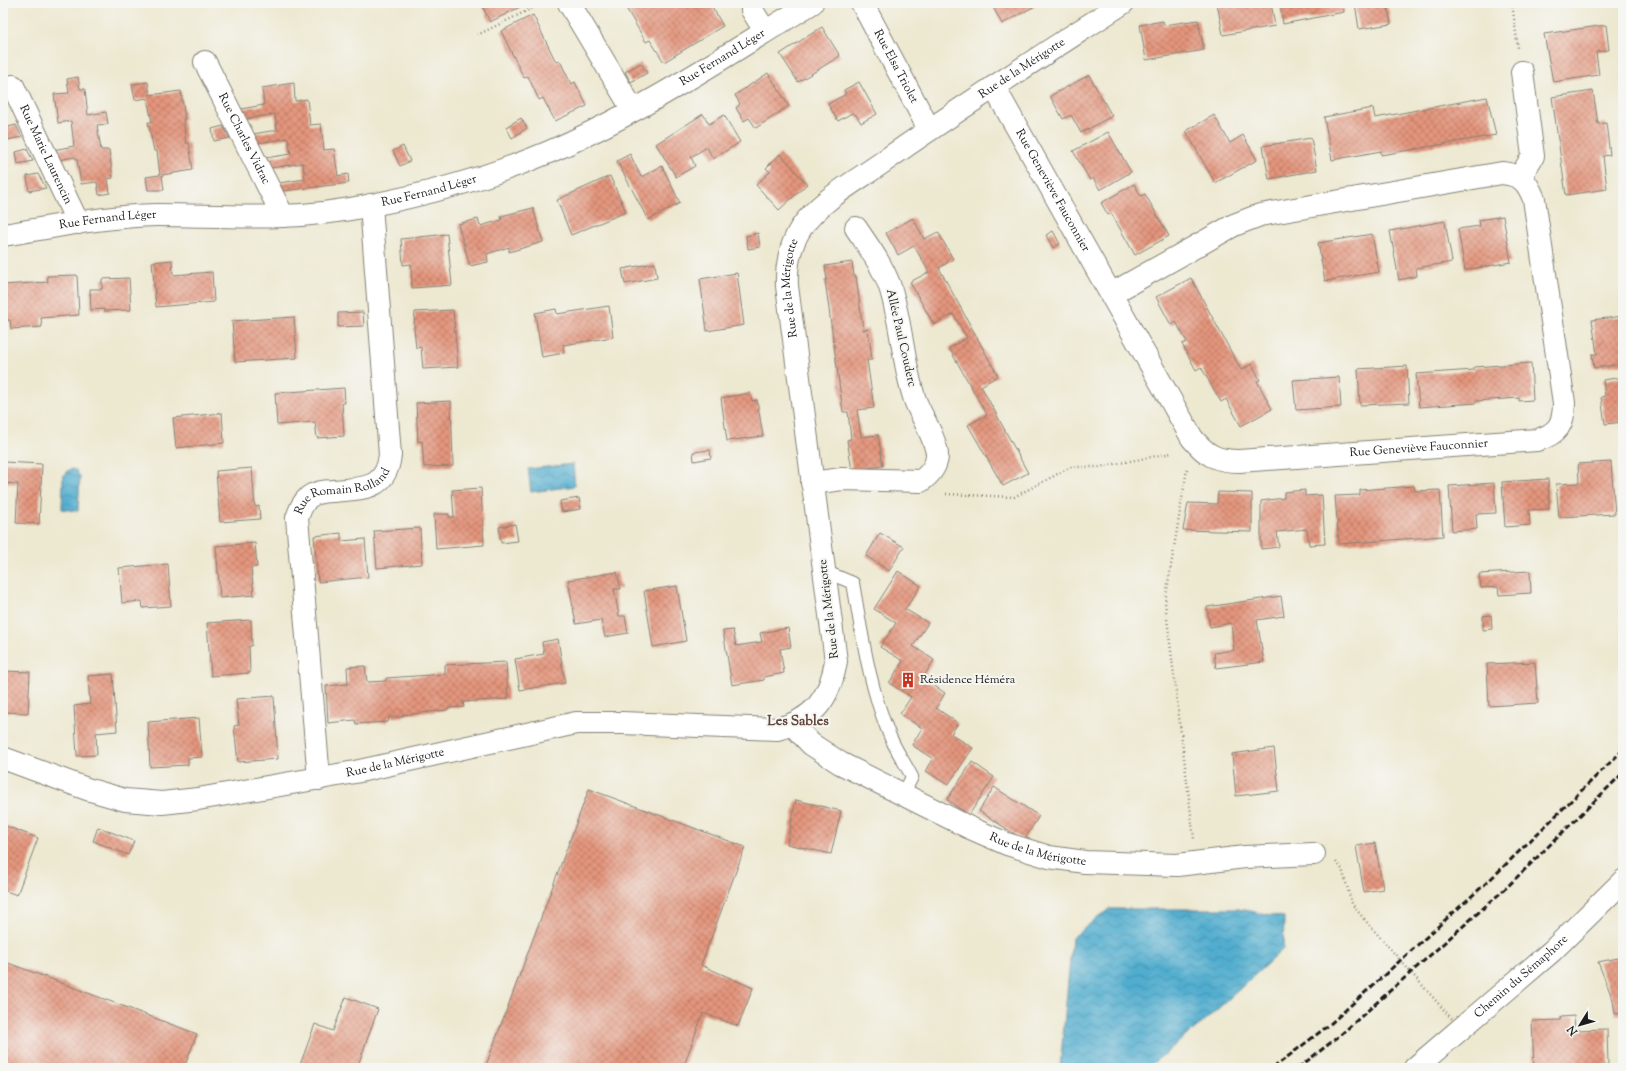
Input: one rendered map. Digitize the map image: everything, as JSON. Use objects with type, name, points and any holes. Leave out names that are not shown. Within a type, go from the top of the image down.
[{"type":"street","points":[[569,3],[633,110]]},
{"type":"street","name":"Rue Fernand Léger","points":[[3,235],[118,217],[157,215],[283,216],[325,212],[371,205],[435,191],[492,174],[549,152],[591,132],[633,110],[812,3]]},
{"type":"street","name":"Rue Elsa Triolet","points":[[862,3],[929,130]]},
{"type":"street","name":"Rue de la Mérigotte","points":[[3,758],[87,789],[125,800],[162,803],[198,800],[319,778],[576,723],[622,723],[777,729],[793,725],[807,716],[818,706],[828,691],[834,676],[836,661],[787,286],[786,273],[791,252],[800,229],[817,210],[929,130],[1123,3]]},
{"type":"street","points":[[752,10],[765,31]]},
{"type":"street","name":"Rue Charles Vidrac","points":[[205,62],[283,216]]},
{"type":"street","points":[[1111,294],[1234,225],[1260,215],[1502,173],[1520,177],[1533,156],[1522,72]]},
{"type":"street","name":"Rue Marie Laurencin","points":[[12,86],[78,223]]},
{"type":"street","name":"Rue Geneviève Fauconnier","points":[[994,87],[1192,438],[1192,450],[1226,461],[1538,440],[1555,432],[1561,424],[1564,414],[1564,403],[1534,199],[1526,182],[1520,177]]},
{"type":"street","name":"Rue Romain Rolland","points":[[319,778],[296,518],[301,506],[310,496],[322,492],[362,488],[374,484],[383,477],[389,467],[389,447],[371,205]]},
{"type":"street","name":"Allée Paul Couderc","points":[[856,228],[881,266],[888,283],[894,302],[905,367],[916,400],[935,445],[937,455],[935,466],[929,475],[921,481]]},
{"type":"street","points":[[812,483],[842,479],[921,481]]},
{"type":"street","name":"Rue de la Mérigotte","points":[[793,725],[811,744],[840,763],[903,795],[1007,844],[1049,857],[1085,862],[1177,865],[1196,864],[1245,857],[1314,854]]},
{"type":"street","name":"Chemin du Sémaphore","points":[[1415,1068],[1552,951],[1623,881]]},
{"type":"lane","points":[[824,571],[853,583],[866,659],[876,698],[890,735],[912,777],[903,795]]},
{"type":"path","points":[[477,35],[543,3]]},
{"type":"path","points":[[1512,3],[1522,72]]},
{"type":"path","points":[[921,481],[938,493],[1014,497],[1071,467],[1099,467],[1192,450],[1187,466],[1165,602],[1196,864]]},
{"type":"path","points":[[1314,854],[1330,858],[1340,866],[1352,904],[1452,1019]]},
{"type":"water","points":[[573,464],[575,486],[531,492],[528,469]]},
{"type":"water","points":[[72,469],[76,470],[80,476],[78,511],[62,509],[63,475],[66,475],[67,471]]},
{"type":"water","points":[[1109,909],[1238,909],[1284,917],[1283,949],[1208,1018],[1147,1068],[1060,1068],[1072,938]]},
{"type":"building","points":[[481,3],[520,3],[522,6],[490,22]]},
{"type":"building","points":[[623,3],[704,3],[706,6],[710,3],[723,26],[664,62],[650,40],[646,42]]},
{"type":"building","points":[[991,3],[1034,3],[1035,6],[1002,24]]},
{"type":"building","points":[[1217,3],[1271,3],[1275,26],[1223,35]]},
{"type":"building","points":[[1280,3],[1343,3],[1344,12],[1283,24]]},
{"type":"building","points":[[1355,3],[1387,3],[1391,24],[1359,29]]},
{"type":"building","points":[[533,15],[556,62],[560,61],[571,84],[575,82],[587,106],[555,121],[543,98],[539,100],[528,76],[524,78],[501,31]]},
{"type":"building","points":[[1198,20],[1204,50],[1146,60],[1140,25],[1163,21],[1164,25]]},
{"type":"building","points":[[1606,25],[1609,50],[1596,52],[1599,75],[1553,82],[1544,34]]},
{"type":"building","points":[[822,27],[840,56],[798,82],[780,54]]},
{"type":"building","points":[[641,63],[647,73],[631,82],[625,72]]},
{"type":"building","points":[[768,73],[789,106],[756,128],[749,118],[744,121],[736,108],[740,104],[735,95]]},
{"type":"building","points":[[1089,75],[1112,116],[1081,133],[1071,115],[1063,119],[1050,96]]},
{"type":"building","points":[[78,77],[80,89],[85,89],[88,115],[106,112],[108,124],[97,125],[101,150],[109,150],[113,178],[108,179],[110,193],[99,195],[97,182],[81,184],[77,159],[75,157],[58,160],[53,150],[74,146],[71,121],[58,123],[54,94],[69,93],[67,79]]},
{"type":"building","points":[[148,82],[150,95],[181,91],[185,119],[183,119],[186,143],[189,143],[193,170],[162,175],[164,190],[148,190],[146,177],[160,175],[157,151],[154,151],[148,122],[152,122],[147,98],[135,100],[132,84]]},
{"type":"building","points":[[859,82],[877,114],[861,123],[856,115],[852,113],[838,121],[828,104],[846,94],[844,90]]},
{"type":"building","points":[[294,83],[295,101],[307,99],[310,125],[321,124],[324,150],[334,149],[338,176],[348,174],[349,183],[283,191],[279,183],[305,179],[303,163],[271,168],[265,158],[291,154],[288,138],[258,143],[253,134],[277,130],[275,114],[245,119],[241,109],[264,105],[262,88]]},
{"type":"building","points":[[1593,91],[1598,124],[1606,123],[1610,155],[1603,156],[1607,189],[1566,195],[1552,97]]},
{"type":"building","points":[[1487,97],[1496,135],[1381,155],[1381,151],[1332,160],[1324,117],[1373,108],[1375,118]]},
{"type":"building","points":[[703,114],[709,124],[724,115],[740,142],[713,159],[707,147],[691,157],[695,166],[676,177],[656,144]]},
{"type":"building","points":[[1214,115],[1230,143],[1243,135],[1257,160],[1215,183],[1186,131]]},
{"type":"building","points":[[521,118],[527,128],[512,138],[506,127]]},
{"type":"building","points":[[16,125],[22,137],[7,140],[4,128]]},
{"type":"building","points":[[223,126],[230,138],[214,141],[212,129]]},
{"type":"building","points":[[1108,132],[1131,172],[1100,190],[1093,178],[1090,180],[1073,151]]},
{"type":"building","points":[[1311,138],[1317,170],[1269,179],[1263,146]]},
{"type":"building","points":[[403,146],[410,161],[400,166],[393,151]]},
{"type":"building","points":[[27,149],[33,161],[18,164],[16,152]]},
{"type":"building","points":[[630,154],[641,177],[662,166],[680,203],[648,220],[617,161]]},
{"type":"building","points":[[780,154],[807,184],[779,210],[756,185],[770,172],[766,168]]},
{"type":"building","points":[[38,174],[46,188],[29,191],[27,176]]},
{"type":"building","points":[[610,176],[626,212],[571,235],[557,200]]},
{"type":"building","points":[[1134,184],[1141,196],[1145,194],[1169,236],[1135,255],[1111,213],[1108,215],[1101,203]]},
{"type":"building","points":[[533,208],[543,242],[509,252],[509,247],[487,254],[488,262],[470,266],[458,224],[478,219],[480,226],[502,220],[501,216]]},
{"type":"building","points":[[1503,216],[1511,262],[1465,270],[1458,229],[1480,226],[1479,220]]},
{"type":"building","points":[[913,218],[924,239],[938,232],[953,259],[939,268],[998,376],[981,386],[1028,473],[1003,486],[968,425],[987,415],[949,348],[967,338],[953,314],[934,325],[910,282],[929,272],[914,246],[898,255],[886,233]]},
{"type":"building","points":[[1445,221],[1452,262],[1416,268],[1417,276],[1399,280],[1390,231]]},
{"type":"building","points":[[1053,231],[1060,244],[1053,248],[1046,235]]},
{"type":"building","points":[[758,233],[760,247],[748,249],[746,236]]},
{"type":"building","points":[[447,234],[452,285],[412,288],[411,264],[403,265],[401,239]]},
{"type":"building","points":[[1372,234],[1379,272],[1325,281],[1318,243]]},
{"type":"building","points":[[172,260],[173,275],[212,272],[214,302],[156,307],[152,262]]},
{"type":"building","points":[[852,262],[854,276],[856,276],[863,330],[868,329],[872,360],[867,360],[874,408],[857,410],[861,437],[878,435],[883,466],[852,470],[847,440],[851,439],[848,412],[843,412],[825,280],[827,280],[825,266]]},
{"type":"building","points":[[655,263],[657,278],[625,284],[622,269]]},
{"type":"building","points":[[737,273],[744,325],[707,331],[700,279]]},
{"type":"building","points":[[77,275],[79,315],[41,318],[42,327],[11,329],[10,320],[3,321],[3,285],[48,282],[47,276]]},
{"type":"building","points":[[129,278],[131,310],[91,310],[90,289],[102,289],[102,279]]},
{"type":"building","points":[[1191,278],[1241,370],[1252,364],[1260,380],[1257,381],[1272,409],[1241,426],[1226,399],[1221,402],[1201,367],[1196,370],[1182,344],[1187,342],[1176,322],[1171,325],[1156,297]]},
{"type":"building","points":[[609,306],[613,337],[563,345],[564,353],[542,357],[535,313],[556,309],[557,314]]},
{"type":"building","points":[[453,310],[458,367],[423,369],[421,347],[416,348],[414,328],[415,312]]},
{"type":"building","points":[[363,312],[364,326],[338,327],[338,313]]},
{"type":"building","points":[[1623,316],[1623,364],[1594,368],[1592,354],[1597,354],[1592,320]]},
{"type":"building","points":[[294,317],[297,358],[235,362],[232,321]]},
{"type":"building","points":[[1531,363],[1533,400],[1519,401],[1519,398],[1419,407],[1416,374],[1474,370],[1474,367]]},
{"type":"building","points":[[1407,366],[1409,403],[1360,405],[1358,369]]},
{"type":"building","points":[[1339,377],[1341,407],[1296,410],[1293,380]]},
{"type":"building","points":[[1623,377],[1623,422],[1605,424],[1601,397],[1605,396],[1603,380]]},
{"type":"building","points":[[344,388],[345,403],[342,403],[344,436],[317,438],[315,422],[277,425],[275,393]]},
{"type":"building","points":[[750,393],[752,401],[757,400],[763,436],[727,441],[721,398]]},
{"type":"building","points":[[451,401],[453,466],[424,467],[422,441],[418,442],[416,403]]},
{"type":"building","points":[[222,413],[224,443],[176,448],[173,418]]},
{"type":"building","points":[[710,450],[711,458],[694,461],[693,452]]},
{"type":"building","points":[[3,462],[42,464],[39,524],[16,523],[18,484],[3,483]]},
{"type":"building","points":[[1611,462],[1615,514],[1559,517],[1556,484],[1579,483],[1578,464]]},
{"type":"building","points":[[252,468],[255,507],[259,506],[260,519],[220,522],[216,471]]},
{"type":"building","points":[[1548,479],[1549,509],[1529,510],[1530,525],[1505,527],[1502,482]]},
{"type":"building","points":[[1494,483],[1496,513],[1476,514],[1477,529],[1452,531],[1449,486]]},
{"type":"building","points":[[1414,486],[1415,491],[1440,490],[1443,536],[1339,544],[1335,496],[1360,495],[1360,490]]},
{"type":"building","points":[[481,488],[484,545],[436,549],[434,514],[449,514],[449,517],[454,517],[452,490]]},
{"type":"building","points":[[1305,490],[1305,496],[1322,495],[1325,544],[1309,545],[1307,529],[1277,532],[1279,547],[1261,549],[1261,501],[1284,498],[1284,492]]},
{"type":"building","points":[[1218,492],[1252,493],[1252,532],[1183,530],[1188,503],[1217,504]]},
{"type":"building","points":[[579,498],[581,509],[562,512],[560,501]]},
{"type":"building","points":[[515,524],[518,541],[501,543],[499,527]]},
{"type":"building","points":[[420,528],[422,564],[377,568],[374,531]]},
{"type":"building","points":[[341,533],[341,541],[365,539],[368,577],[318,582],[314,536]]},
{"type":"building","points":[[880,533],[904,547],[889,571],[866,556]]},
{"type":"building","points":[[255,543],[257,567],[251,567],[254,595],[220,598],[216,546]]},
{"type":"building","points":[[3,550],[5,550],[4,577],[3,577]]},
{"type":"building","points":[[168,564],[171,606],[143,608],[142,601],[122,603],[119,568]]},
{"type":"building","name":"Résidence Héméra","points":[[898,571],[921,586],[905,609],[928,623],[913,646],[934,660],[923,678],[945,693],[936,708],[958,723],[951,734],[973,748],[948,785],[926,771],[933,759],[912,745],[922,728],[900,714],[911,697],[889,683],[903,661],[880,647],[896,623],[874,609]]},
{"type":"building","points":[[1530,571],[1531,593],[1499,595],[1498,587],[1481,588],[1479,574]]},
{"type":"building","points":[[617,572],[621,589],[614,589],[619,616],[625,616],[628,633],[605,637],[601,620],[576,624],[568,580]]},
{"type":"building","points":[[677,586],[686,641],[653,647],[644,591]]},
{"type":"building","points":[[1281,596],[1284,616],[1257,620],[1264,662],[1216,668],[1214,653],[1234,650],[1231,623],[1210,627],[1207,607]]},
{"type":"building","points":[[1491,615],[1492,629],[1483,630],[1483,616]]},
{"type":"building","points":[[251,620],[252,646],[249,646],[250,673],[211,676],[207,623]]},
{"type":"building","points":[[788,628],[791,647],[780,649],[784,673],[764,677],[764,680],[732,685],[723,631],[733,630],[736,646],[762,642],[760,633]]},
{"type":"building","points":[[558,639],[565,683],[520,690],[515,659],[544,654],[542,642]]},
{"type":"building","points":[[506,662],[508,699],[463,702],[464,707],[402,715],[403,717],[389,717],[388,722],[356,724],[355,720],[328,723],[326,686],[348,684],[347,667],[365,666],[367,682],[386,681],[386,678],[445,674],[445,665]]},
{"type":"building","points":[[1535,662],[1538,703],[1489,706],[1487,664]]},
{"type":"building","points":[[3,671],[30,672],[28,713],[3,712]]},
{"type":"building","points":[[113,674],[117,731],[96,733],[97,755],[77,756],[74,706],[90,704],[88,676]]},
{"type":"building","points":[[274,696],[278,759],[238,762],[234,726],[239,725],[236,699]]},
{"type":"building","points":[[199,718],[202,757],[188,758],[188,765],[150,767],[148,722]]},
{"type":"building","points":[[1274,748],[1279,791],[1236,796],[1232,754]]},
{"type":"building","points":[[972,762],[994,777],[969,815],[947,800]]},
{"type":"building","points":[[994,787],[1039,816],[1024,840],[979,811]]},
{"type":"building","points":[[589,789],[745,847],[701,965],[753,988],[738,1026],[703,1013],[683,1068],[485,1068]]},
{"type":"building","points":[[796,800],[841,811],[831,854],[787,844]]},
{"type":"building","points":[[3,825],[38,838],[17,895],[3,890]]},
{"type":"building","points":[[98,827],[134,841],[128,855],[93,841]]},
{"type":"building","points":[[1375,843],[1383,889],[1364,892],[1356,846]]},
{"type":"building","points":[[1623,957],[1623,1013],[1615,1014],[1613,1000],[1598,962]]},
{"type":"building","points":[[3,961],[197,1034],[184,1068],[3,1068]]},
{"type":"building","points":[[346,997],[378,1009],[357,1068],[307,1068],[300,1065],[315,1024],[333,1031]]},
{"type":"building","points":[[1574,1016],[1575,1030],[1607,1029],[1608,1065],[1595,1066],[1595,1068],[1534,1068],[1532,1021],[1560,1020],[1561,1017]]},
{"type":"railway","points":[[1273,1068],[1329,1025],[1495,875],[1623,750]]},
{"type":"railway","points":[[1298,1068],[1338,1037],[1506,888],[1623,773]]},
{"type":"place","name":"Résidence Héméra","points":[[908,680]]},
{"type":"district","name":"Les Sables","points":[[798,722]]}]
